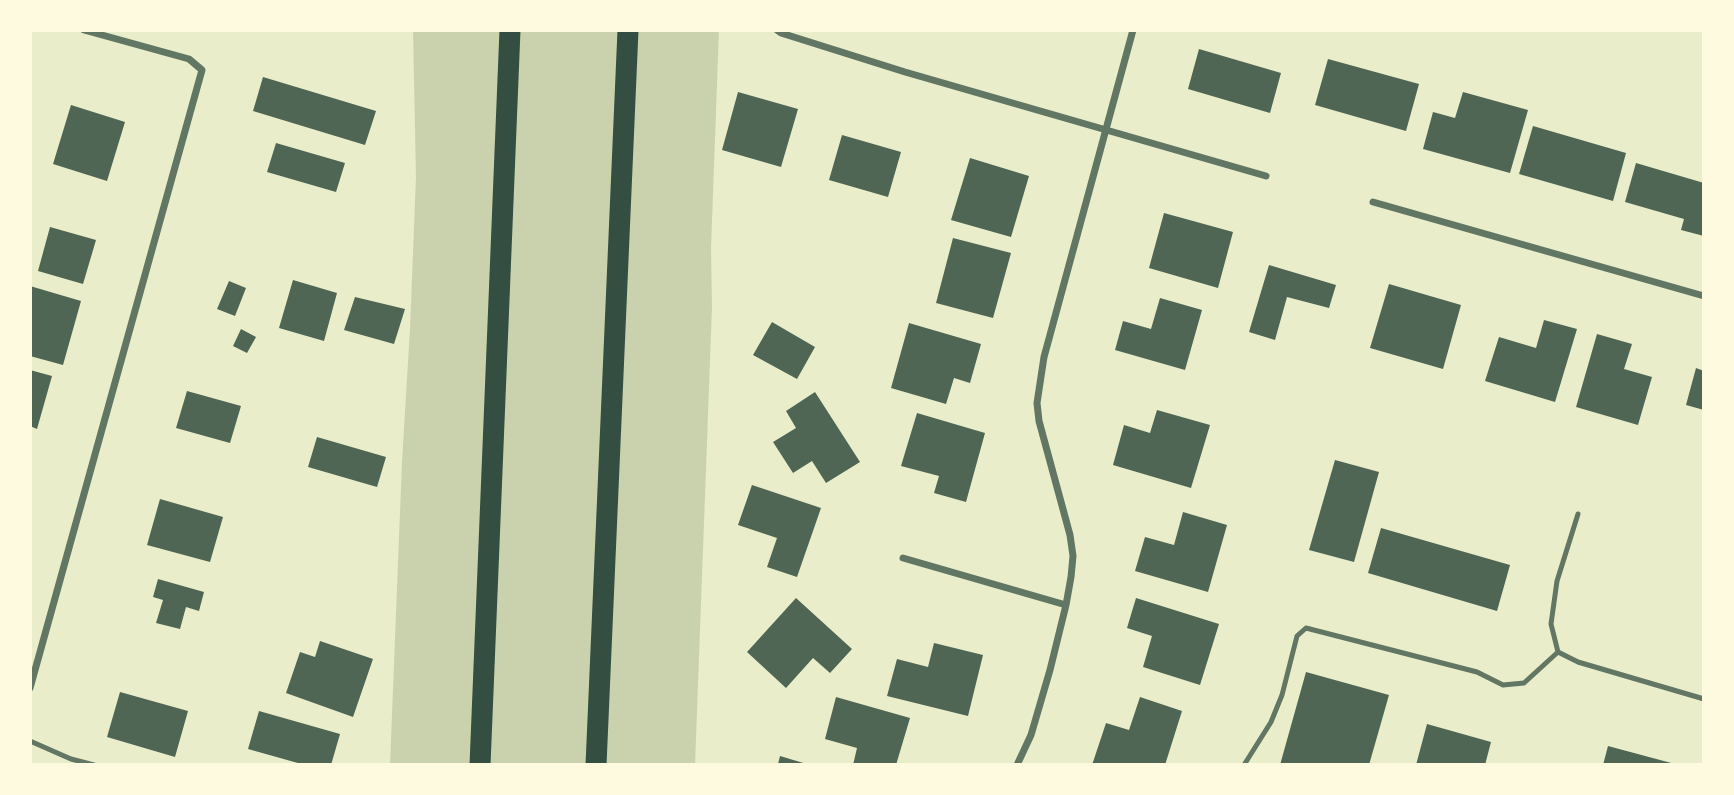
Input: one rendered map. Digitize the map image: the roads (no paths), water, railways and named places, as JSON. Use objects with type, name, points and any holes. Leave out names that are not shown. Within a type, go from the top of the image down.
[{"type":"highway","points":[[480,765],[510,30]]},
{"type":"highway","points":[[596,765],[628,30]]},
{"type":"street","points":[[30,688],[202,71],[189,59],[84,30]]},
{"type":"street","points":[[777,30],[905,72],[1266,176]]},
{"type":"street","points":[[1017,765],[1031,735],[1066,605],[1073,556],[1070,535],[1039,421],[1037,403],[1044,357],[1133,30]]},
{"type":"street","points":[[1373,202],[1704,296]]},
{"type":"street","points":[[903,558],[1066,605]]},
{"type":"lane","points":[[1578,514],[1557,581],[1551,624],[1558,652],[1578,662],[1704,699]]},
{"type":"lane","points":[[1244,765],[1271,722],[1282,695],[1297,636],[1306,628],[1477,672],[1503,685],[1524,683],[1558,652]]},
{"type":"lane","points":[[30,741],[71,759],[94,765]]}]
